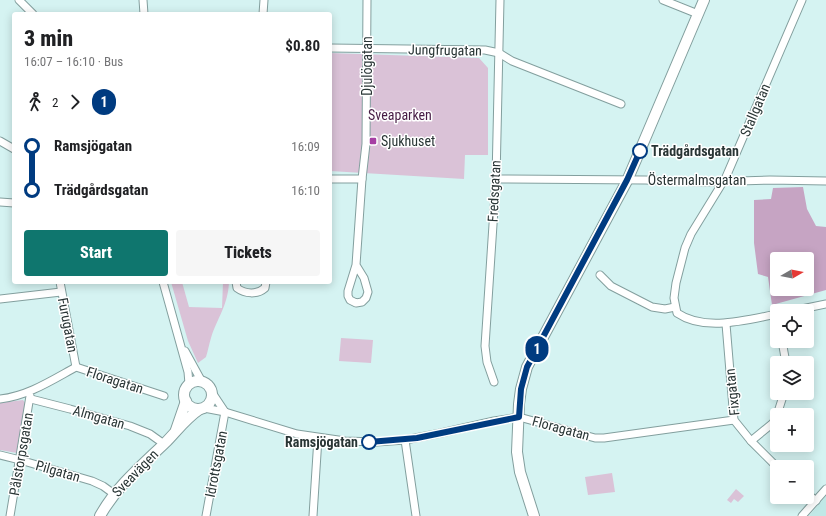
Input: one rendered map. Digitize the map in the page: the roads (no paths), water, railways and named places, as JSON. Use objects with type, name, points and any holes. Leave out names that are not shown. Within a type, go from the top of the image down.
[{"type":"street","points":[[18,0],[30,12]]},
{"type":"street","points":[[144,0],[144,12]]},
{"type":"street","points":[[263,12],[264,0]]},
{"type":"street","name":"Djulögatan","points":[[356,265],[364,278],[368,292],[366,298],[362,302],[356,303],[350,300],[348,291],[356,265],[362,179],[365,162],[367,0]]},
{"type":"street","name":"Fredsgatan","points":[[494,382],[487,362],[485,346],[496,179],[500,0]]},
{"type":"street","points":[[663,0],[698,14]]},
{"type":"street","points":[[534,516],[520,472],[516,452],[521,389],[527,367],[627,180],[704,0]]},
{"type":"street","name":"Stallgatan","points":[[675,307],[674,298],[676,283],[685,248],[691,234],[723,182],[802,0]]},
{"type":"street","name":"Jungfrugatan","points":[[332,48],[485,50],[499,53],[512,61],[621,104]]},
{"type":"street","points":[[0,141],[12,148]]},
{"type":"street","points":[[332,179],[362,179]]},
{"type":"street","name":"Östermalmsgatan","points":[[496,179],[723,182],[770,180],[826,181]]},
{"type":"street","points":[[0,202],[12,203]]},
{"type":"street","points":[[600,275],[611,286],[652,307],[665,309],[675,307],[677,313],[683,317],[698,321],[726,324],[770,316]]},
{"type":"street","name":"Furugatan","points":[[60,284],[76,367]]},
{"type":"street","points":[[164,284],[190,384]]},
{"type":"street","points":[[236,284],[237,288],[241,291],[257,292],[264,288],[265,284]]},
{"type":"street","points":[[0,299],[61,292]]},
{"type":"street","points":[[814,306],[826,304]]},
{"type":"street","name":"Fixgatan","points":[[726,324],[734,420],[751,441],[771,460]]},
{"type":"street","points":[[180,342],[202,382]]},
{"type":"street","name":"Floragatan","points":[[0,399],[30,396],[76,367],[164,396]]},
{"type":"street","points":[[212,394],[210,403],[202,409],[191,407],[186,401],[185,392],[190,384],[202,382],[208,385],[212,394],[225,412]]},
{"type":"street","name":"Almgatan","points":[[30,396],[130,426],[150,434],[164,444]]},
{"type":"street","name":"Pålstorpsgatan","points":[[10,516],[30,396]]},
{"type":"street","name":"Sveavägen","points":[[174,434],[186,401]]},
{"type":"street","name":"Floragatan","points":[[202,409],[225,412],[283,431],[318,438],[369,442],[405,440],[519,417],[594,438],[604,438],[734,420]]},
{"type":"street","name":"Sveavägen","points":[[100,516],[114,494],[131,475],[188,419],[202,409]]},
{"type":"street","name":"Idrottsgatan","points":[[206,516],[225,412]]},
{"type":"street","points":[[751,441],[770,425]]},
{"type":"street","points":[[314,516],[318,438]]},
{"type":"street","points":[[405,440],[416,516]]},
{"type":"street","name":"Pilgatan","points":[[0,455],[92,481],[103,486],[114,494]]},
{"type":"street","points":[[802,516],[826,489]]},
{"type":"place","name":"Sjukhuset","points":[[373,141]]},
{"type":"place","name":"Trädgårdsgatan","points":[[640,151]]},
{"type":"place","name":"Ramsjögatan","points":[[369,442]]},
{"type":"park label","name":"Sveaparken","points":[[400,115]]}]
